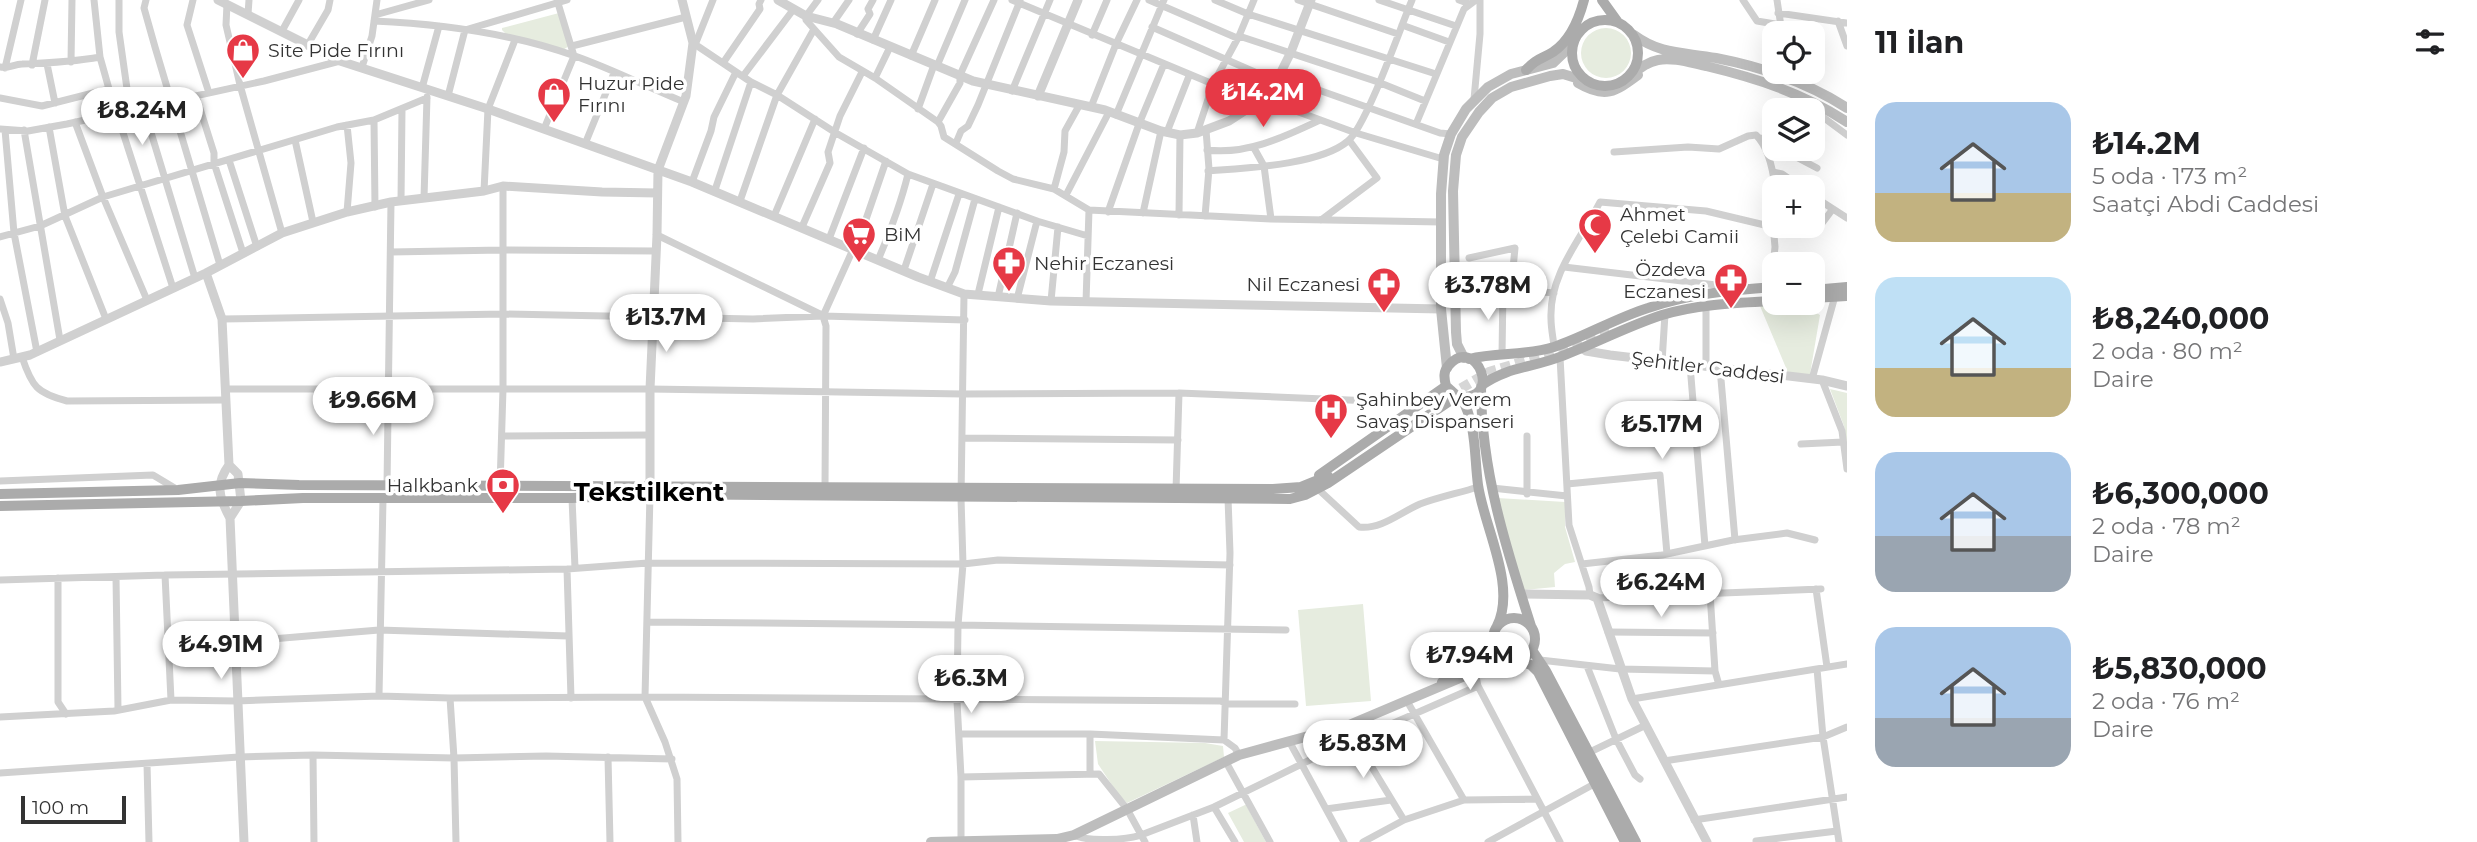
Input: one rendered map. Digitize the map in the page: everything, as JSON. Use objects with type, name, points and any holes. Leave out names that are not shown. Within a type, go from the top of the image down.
[{"type":"main road","points":[[1585,26],[1586,0]]},
{"type":"main road","points":[[1526,71],[1538,58],[1553,51],[1566,38],[1577,22],[1586,0]]},
{"type":"main road","points":[[1602,0],[1617,21]]},
{"type":"main road","points":[[1447,368],[1441,309],[1443,159],[1451,134],[1466,108],[1488,87],[1502,79],[1553,63],[1573,44],[1585,26],[1606,19],[1627,26],[1634,35],[1639,56],[1630,76]]},
{"type":"main road","points":[[1634,35],[1654,48],[1762,68]]},
{"type":"main road","points":[[1573,44],[1575,66],[1580,75],[1589,82]]},
{"type":"main road","points":[[1563,74],[1594,91],[1611,92],[1623,87],[1647,68],[1669,59]]},
{"type":"main road","points":[[1517,660],[1532,650],[1535,634],[1484,488],[1481,386],[1483,372],[1480,366],[1467,359],[1457,344],[1454,304],[1453,191],[1458,147],[1479,112],[1501,92],[1521,83],[1563,74],[1599,86],[1610,86],[1621,82],[1646,64],[1669,59],[1741,75],[1793,92],[1847,122]]},
{"type":"main road","points":[[1810,84],[1847,108]]},
{"type":"main road","points":[[1825,290],[1847,286]]},
{"type":"main road","points":[[1422,695],[1474,659],[1492,639],[1503,614],[1500,572],[1473,424],[1469,411],[1459,397],[1446,386],[1444,373],[1447,368],[1457,359],[1528,354],[1555,346],[1647,308],[1677,299],[1703,293],[1762,290]]},
{"type":"main road","points":[[1678,307],[1762,292]]},
{"type":"main road","points":[[1825,294],[1843,296]]},
{"type":"main road","points":[[0,494],[178,490],[240,483],[1290,499],[1318,489],[1459,397],[1469,397],[1505,371],[1560,357],[1665,314],[1706,306],[1762,302]]},
{"type":"main road","points":[[1290,488],[1303,485],[1331,468],[1446,386]]},
{"type":"main road","points":[[1305,495],[1440,402]]},
{"type":"main road","points":[[0,506],[303,498],[572,498],[650,490],[825,486],[961,493],[1290,488],[1301,487],[1334,473]]},
{"type":"main road","points":[[1497,626],[1501,621],[1514,617],[1527,621],[1531,626]]},
{"type":"main road","points":[[1492,639],[1496,650],[1505,659]]},
{"type":"main road","points":[[1532,650],[1590,752],[1636,842]]},
{"type":"main road","points":[[930,842],[1079,839],[1127,809],[1239,755],[1349,725],[1505,659],[1531,664],[1538,672],[1625,842]]},
{"type":"street","points":[[21,0],[3,68],[100,57]]},
{"type":"street","points":[[32,65],[45,0]]},
{"type":"street","points":[[71,62],[72,0]]},
{"type":"street","points":[[94,0],[100,57],[115,113],[173,288]]},
{"type":"street","points":[[119,0],[120,32],[130,110]]},
{"type":"street","points":[[146,0],[144,8],[220,265]]},
{"type":"street","points":[[193,0],[187,25],[209,93]]},
{"type":"street","points":[[248,13],[249,0]]},
{"type":"street","points":[[282,31],[299,0]]},
{"type":"street","points":[[307,46],[328,10],[330,0]]},
{"type":"street","points":[[362,67],[367,55],[377,0]]},
{"type":"street","points":[[375,18],[429,0]]},
{"type":"street","points":[[465,30],[567,0]]},
{"type":"street","points":[[682,0],[694,44],[836,133],[908,174],[1037,221],[1088,236]]},
{"type":"street","points":[[678,842],[677,779],[645,697],[657,170],[684,102],[694,44],[713,0]]},
{"type":"street","points":[[723,63],[760,9],[761,0]]},
{"type":"street","points":[[778,0],[806,16],[833,23],[986,84],[1080,104],[1164,132],[1181,135],[1202,132],[1228,121],[1263,100],[1290,52],[1310,2]]},
{"type":"street","points":[[806,16],[818,0]]},
{"type":"street","points":[[833,23],[849,0]]},
{"type":"street","points":[[856,34],[870,14],[868,9],[873,0]]},
{"type":"street","points":[[873,40],[891,0]]},
{"type":"street","points":[[911,56],[935,0]]},
{"type":"street","points":[[918,109],[965,0]]},
{"type":"street","points":[[938,122],[960,83],[960,75],[994,0]]},
{"type":"street","points":[[1012,91],[1050,0]]},
{"type":"street","points":[[1038,96],[1078,0]]},
{"type":"street","points":[[1092,35],[1107,0]]},
{"type":"street","points":[[1091,107],[1137,0]]},
{"type":"street","points":[[1149,0],[1163,3],[1238,37],[1378,82],[1425,101]]},
{"type":"street","points":[[1215,0],[1248,14],[1436,74]]},
{"type":"street","points":[[1205,216],[1208,171],[1202,132],[1213,85],[1254,0]]},
{"type":"street","points":[[1298,0],[1398,34]]},
{"type":"street","points":[[1379,0],[1456,26]]},
{"type":"street","points":[[1208,171],[1264,166],[1321,155],[1349,140],[1356,133],[1368,107],[1412,0]]},
{"type":"street","points":[[1459,0],[1475,1]]},
{"type":"street","points":[[1743,0],[1757,21],[1762,23]]},
{"type":"street","points":[[1777,0],[1780,21]]},
{"type":"street","points":[[222,1],[340,61],[425,92],[448,96],[488,109],[692,181],[964,295],[1086,302],[1441,309]]},
{"type":"street","points":[[222,1],[240,85],[282,233]]},
{"type":"street","points":[[544,129],[574,56],[558,1]]},
{"type":"street","points":[[956,143],[961,131],[968,126],[1018,1],[1066,24],[1213,85]]},
{"type":"street","points":[[1416,124],[1464,9],[1475,1]]},
{"type":"street","points":[[1474,100],[1480,34],[1475,1]]},
{"type":"street","points":[[1066,195],[1112,113],[1163,3]]},
{"type":"street","points":[[692,181],[714,117],[740,74],[793,10]]},
{"type":"street","points":[[1778,13],[1843,22],[1847,46]]},
{"type":"street","points":[[806,16],[813,30],[839,57],[875,78],[938,122],[944,137],[998,172],[1013,179],[1054,189],[1089,211],[1271,219],[1441,222]]},
{"type":"street","points":[[572,46],[686,17]]},
{"type":"street","points":[[375,18],[486,33],[574,56],[684,102]]},
{"type":"street","points":[[486,33],[496,21]]},
{"type":"street","points":[[1402,25],[1450,42]]},
{"type":"street","points":[[424,198],[425,92],[439,26]]},
{"type":"street","points":[[1152,27],[1277,79],[1451,134]]},
{"type":"street","points":[[448,96],[465,30]]},
{"type":"street","points":[[740,201],[777,95],[813,30]]},
{"type":"street","points":[[484,191],[488,109],[515,40]]},
{"type":"street","points":[[875,78],[890,47]]},
{"type":"street","points":[[37,352],[14,233],[3,130],[24,131],[75,122],[340,61]]},
{"type":"street","points":[[47,64],[55,103]]},
{"type":"street","points":[[1108,212],[1139,124],[1164,64]]},
{"type":"street","points":[[802,227],[830,163],[828,152],[840,116],[862,72]]},
{"type":"street","points":[[585,144],[614,73]]},
{"type":"street","points":[[1143,213],[1164,132],[1189,76]]},
{"type":"street","points":[[715,190],[751,82]]},
{"type":"street","points":[[0,98],[42,106],[109,89]]},
{"type":"street","points":[[0,237],[40,226],[103,197],[347,125],[374,120],[402,109],[425,92]]},
{"type":"street","points":[[196,96],[243,253]]},
{"type":"street","points":[[1263,100],[1356,133],[1443,159]]},
{"type":"street","points":[[1054,189],[1064,152],[1065,131],[1080,104]]},
{"type":"street","points":[[144,107],[195,278]]},
{"type":"street","points":[[387,485],[391,252],[402,109]]},
{"type":"street","points":[[774,216],[815,119]]},
{"type":"street","points":[[1825,119],[1847,135]]},
{"type":"street","points":[[374,120],[374,207]]},
{"type":"street","points":[[1206,150],[1237,151],[1254,148],[1320,120]]},
{"type":"street","points":[[75,122],[103,197],[147,300]]},
{"type":"street","points":[[346,212],[351,163],[347,125]]},
{"type":"street","points":[[50,127],[65,216],[106,319]]},
{"type":"street","points":[[24,131],[60,341]]},
{"type":"street","points":[[1179,215],[1181,135]]},
{"type":"street","points":[[1614,152],[1688,147],[1719,149],[1756,135],[1760,138],[1773,175]]},
{"type":"street","points":[[295,140],[313,222]]},
{"type":"street","points":[[1321,220],[1377,178],[1349,140]]},
{"type":"street","points":[[829,239],[864,148]]},
{"type":"street","points":[[1254,148],[1264,166],[1271,219]]},
{"type":"street","points":[[229,160],[257,247]]},
{"type":"street","points":[[825,486],[826,326],[823,316],[853,249],[886,161]]},
{"type":"street","points":[[1804,161],[1817,168]]},
{"type":"street","points":[[1773,172],[1784,175]]},
{"type":"street","points":[[878,260],[898,210],[908,174]]},
{"type":"street","points":[[904,270],[933,184]]},
{"type":"street","points":[[0,362],[37,352],[206,273],[282,233],[346,212],[503,186],[657,193]]},
{"type":"street","points":[[500,486],[503,186]]},
{"type":"street","points":[[930,282],[959,194]]},
{"type":"street","points":[[947,288],[975,199]]},
{"type":"street","points":[[1555,346],[1551,317],[1554,293],[1570,251],[1600,202],[1706,211],[1762,223]]},
{"type":"street","points":[[1825,205],[1847,218]]},
{"type":"street","points":[[978,294],[999,207]]},
{"type":"street","points":[[1825,219],[1832,210]]},
{"type":"street","points":[[1086,302],[1089,211]]},
{"type":"street","points":[[998,297],[1017,213]]},
{"type":"street","points":[[1017,299],[1037,221]]},
{"type":"street","points":[[1051,300],[1058,227]]},
{"type":"street","points":[[657,235],[823,316]]},
{"type":"street","points":[[1469,258],[1515,248],[1507,289],[1502,355]]},
{"type":"street","points":[[391,252],[656,251]]},
{"type":"street","points":[[1564,267],[1749,289]]},
{"type":"street","points":[[206,273],[222,318],[229,465],[220,484],[221,502],[230,518],[244,842]]},
{"type":"street","points":[[1465,285],[1554,293]]},
{"type":"street","points":[[961,842],[957,701],[958,625],[963,564],[961,493],[964,295]]},
{"type":"street","points":[[1843,296],[1817,380],[1844,432],[1847,469]]},
{"type":"street","points":[[0,299],[18,358],[43,395],[67,401],[226,400]]},
{"type":"street","points":[[1706,306],[1706,367]]},
{"type":"street","points":[[222,318],[503,314],[754,319],[823,316],[965,320]]},
{"type":"street","points":[[1662,362],[1665,314]]},
{"type":"street","points":[[1574,338],[1581,348]]},
{"type":"street","name":"Şehitler Caddesi","points":[[1581,348],[1586,351],[1662,362],[1847,386]]},
{"type":"street","points":[[1560,357],[1569,525],[1632,699],[1707,842]]},
{"type":"street","points":[[1690,365],[1705,546]]},
{"type":"street","points":[[1720,368],[1735,540]]},
{"type":"street","points":[[226,389],[1180,393],[1422,403]]},
{"type":"street","points":[[1176,490],[1180,393]]},
{"type":"street","points":[[1650,406],[1693,403]]},
{"type":"street","points":[[502,436],[649,435]]},
{"type":"street","points":[[1527,436],[1527,494]]},
{"type":"street","points":[[963,438],[1178,440]]},
{"type":"street","points":[[1801,444],[1843,442]]},
{"type":"street","points":[[229,465],[238,474],[241,501],[230,518]]},
{"type":"street","points":[[0,494],[0,480],[153,475],[178,490]]},
{"type":"street","points":[[1567,484],[1660,475],[1667,554]]},
{"type":"street","points":[[1318,489],[1359,527],[1367,528],[1421,504],[1484,488],[1567,496]]},
{"type":"street","points":[[571,698],[568,636],[572,498]]},
{"type":"street","points":[[1224,740],[1230,565],[1228,498]]},
{"type":"street","points":[[379,696],[383,499]]},
{"type":"street","points":[[1581,564],[1667,554],[1787,533],[1815,540]]},
{"type":"street","points":[[0,580],[571,568],[648,563],[963,564],[1010,560],[1230,565]]},
{"type":"street","points":[[165,575],[171,700]]},
{"type":"street","points":[[116,577],[118,709]]},
{"type":"street","points":[[58,578],[58,702],[66,714]]},
{"type":"street","points":[[1521,594],[1594,596],[1819,589],[1827,667]]},
{"type":"street","points":[[1710,593],[1715,671],[1719,685]]},
{"type":"street","points":[[648,622],[1286,630]]},
{"type":"street","points":[[235,642],[379,630],[568,636]]},
{"type":"street","points":[[1608,632],[1713,633]]},
{"type":"street","points":[[1540,660],[1620,669],[1715,671]]},
{"type":"street","points":[[1632,699],[1847,664]]},
{"type":"street","points":[[1587,666],[1616,738],[1635,775],[1640,779]]},
{"type":"street","points":[[1817,668],[1839,842]]},
{"type":"street","points":[[1475,672],[1478,686],[1560,842]]},
{"type":"street","points":[[1079,839],[1143,839],[1478,686]]},
{"type":"street","points":[[0,717],[118,709],[171,700],[236,701],[379,696],[1221,701],[1226,704],[1295,704]]},
{"type":"street","points":[[450,698],[456,842]]},
{"type":"street","points":[[1407,701],[1464,800]]},
{"type":"street","points":[[1349,725],[1404,820]]},
{"type":"street","points":[[1590,752],[1646,725]]},
{"type":"street","points":[[1664,761],[1824,737],[1847,727]]},
{"type":"street","points":[[959,734],[1090,734],[1224,740],[1235,748],[1239,755]]},
{"type":"street","points":[[1090,734],[1090,773]]},
{"type":"street","points":[[1289,741],[1344,842]]},
{"type":"street","points":[[0,774],[240,757],[313,755],[671,759]]},
{"type":"street","points":[[313,755],[314,842]]},
{"type":"street","points":[[608,757],[610,842]]},
{"type":"street","points":[[1226,762],[1270,842]]},
{"type":"street","points":[[147,764],[149,842]]},
{"type":"street","points":[[961,777],[1099,774],[1127,809],[1143,839]]},
{"type":"street","points":[[1488,842],[1595,783]]},
{"type":"street","points":[[1694,820],[1847,797]]},
{"type":"street","points":[[1363,842],[1404,820],[1464,800],[1537,799]]},
{"type":"street","points":[[1326,809],[1391,800]]},
{"type":"street","points":[[1214,807],[1235,842]]},
{"type":"street","points":[[1193,815],[1197,842]]},
{"type":"street","points":[[1756,841],[1837,831]]},
{"type":"shaded area","points":[[559,13],[569,46],[563,50],[506,34],[502,30],[502,28]]},
{"type":"shaded area","points":[[1606,28],[1624,35],[1631,53],[1624,71],[1606,78],[1588,71],[1581,53],[1588,35]]},
{"type":"shaded area","points":[[1764,315],[1820,315],[1810,374],[1789,375]]},
{"type":"shaded area","points":[[1830,389],[1847,393],[1847,447],[1844,426]]},
{"type":"shaded area","points":[[1497,498],[1565,502],[1565,527],[1575,562],[1565,564],[1554,573],[1555,587],[1524,590]]},
{"type":"shaded area","points":[[1363,604],[1371,701],[1306,706],[1298,610]]},
{"type":"shaded area","points":[[1095,741],[1205,743],[1223,746],[1224,757],[1127,803],[1098,764]]},
{"type":"shaded area","points":[[1246,805],[1266,842],[1244,842],[1228,813]]},
{"type":"tunnel","points":[[1448,396],[1489,372],[1562,350],[1610,330]]},
{"type":"place","name":"Site Pide Fırını","points":[[243,80]]},
{"type":"place","name":"Huzur Pide Fırını","points":[[554,124]]},
{"type":"place","name":"Ahmet Çelebi Camii","points":[[1595,255]]},
{"type":"place","name":"BiM","points":[[859,264]]},
{"type":"place","name":"Nehir Eczanesi","points":[[1009,293]]},
{"type":"place","name":"Özdeva Eczanesi","points":[[1731,310]]},
{"type":"place","name":"Nil Eczanesi","points":[[1384,314]]},
{"type":"place","name":"Şahinbey Verem Savaş Dispanseri","points":[[1331,440]]},
{"type":"place","name":"Halkbank","points":[[503,515]]},
{"type":"district","name":"Tekstilkent","points":[[649,492]]}]
